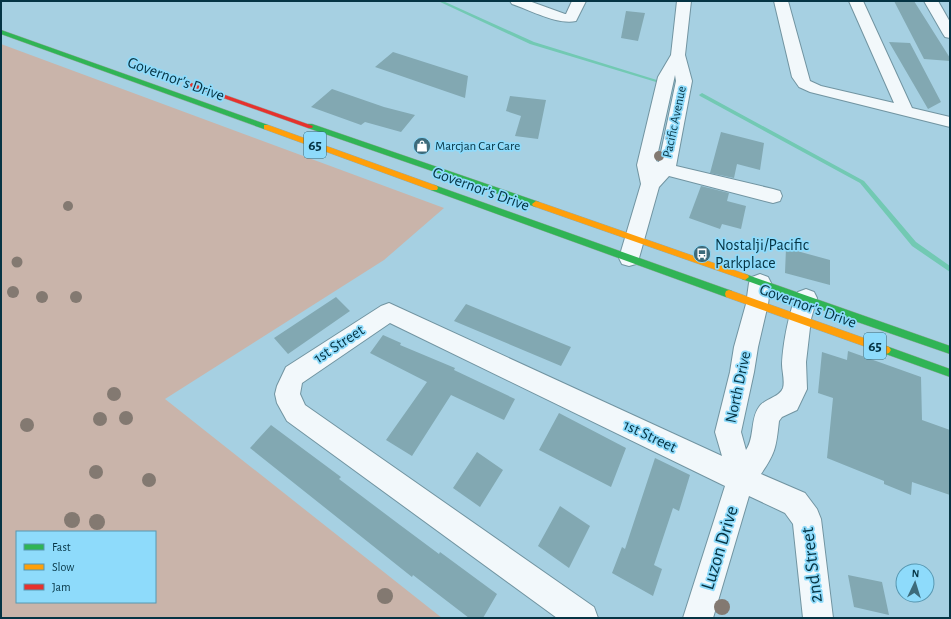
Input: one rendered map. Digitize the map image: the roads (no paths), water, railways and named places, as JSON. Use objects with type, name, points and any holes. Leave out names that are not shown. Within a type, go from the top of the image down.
[{"type":"highway","name":"Governor's Drive","points":[[1,32],[803,309],[950,373]]},
{"type":"highway","name":"Governor's Drive","points":[[178,80],[632,249],[759,294],[803,309],[823,306],[950,350]]},
{"type":"street","points":[[517,1],[563,18],[571,18],[579,1]]},
{"type":"street","name":"Pacific Avenue","points":[[650,184],[666,169],[684,80],[678,55],[684,1]]},
{"type":"street","points":[[856,1],[905,110]]},
{"type":"street","points":[[931,1],[950,34]]},
{"type":"street","points":[[777,2],[800,77],[804,84],[816,89],[950,122]]},
{"type":"street","name":"Pacific Avenue","points":[[632,249],[650,184],[646,165],[666,77],[678,55]]},
{"type":"street","points":[[663,91],[681,95]]},
{"type":"street","points":[[651,141],[670,145]]},
{"type":"street","points":[[646,165],[773,196]]},
{"type":"street","name":"North Drive","points":[[742,479],[728,432],[759,294]]},
{"type":"street","points":[[742,479],[763,448],[767,416],[773,410],[788,402],[795,389],[794,362],[803,309]]},
{"type":"street","name":"1st Street","points":[[583,618],[296,413],[288,401],[288,386],[294,375],[389,312],[742,479]]},
{"type":"street","name":"Luzon Drive","points":[[698,618],[742,479]]},
{"type":"street","name":"2nd Street","points":[[742,479],[795,503],[806,519],[818,618]]},
{"type":"waterway","points":[[440,1],[532,43],[658,81]]},
{"type":"waterway","points":[[702,95],[862,182],[914,244],[950,269]]},
{"type":"place","name":"Marcjan Car Care","points":[[422,146]]},
{"type":"place","name":"Nostalji/Pacific Parkplace","points":[[702,254]]}]
